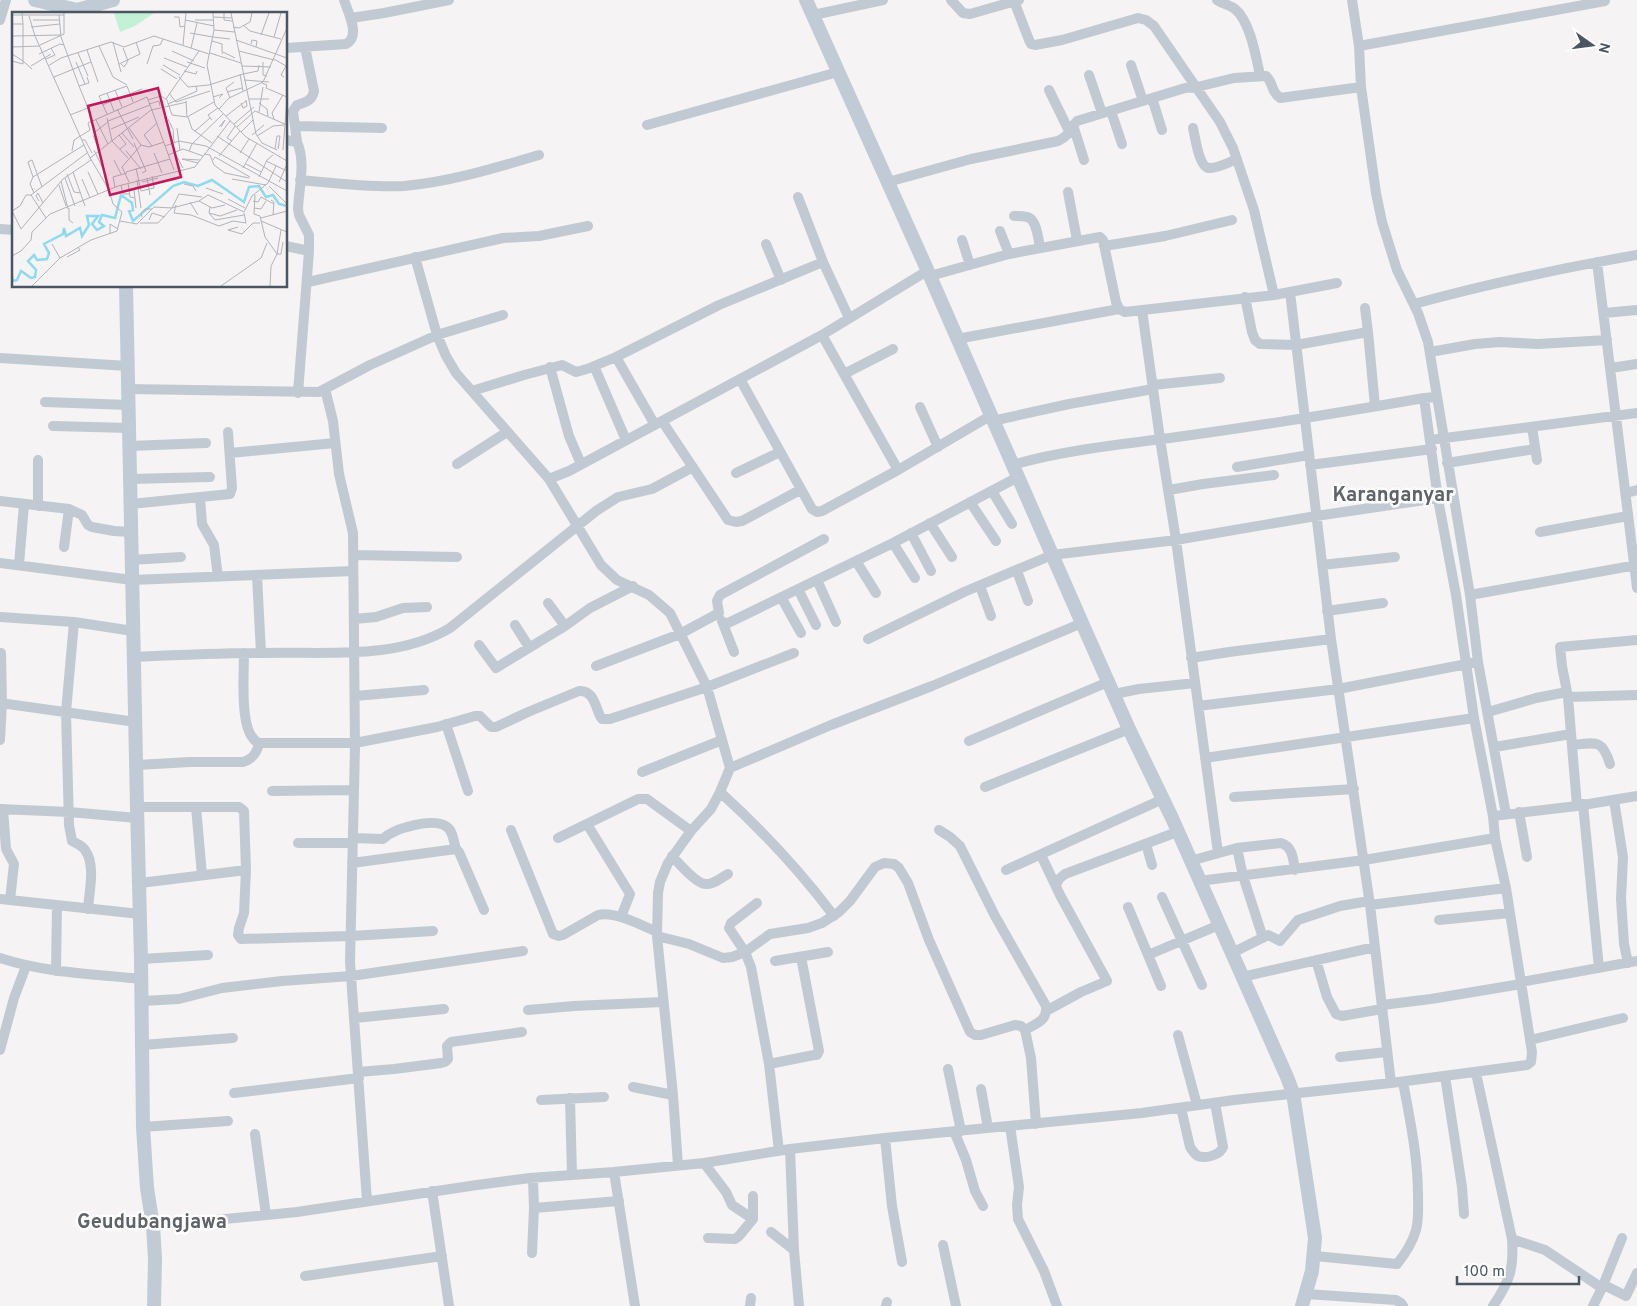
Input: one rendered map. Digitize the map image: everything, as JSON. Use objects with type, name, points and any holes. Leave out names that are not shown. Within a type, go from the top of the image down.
[{"type":"street","points":[[0,20],[6,0]]},
{"type":"street","points":[[35,0],[48,9],[77,8],[113,0]]},
{"type":"street","points":[[288,48],[346,44],[351,42],[354,37],[351,18],[344,0]]},
{"type":"street","points":[[351,18],[448,0]]},
{"type":"street","points":[[806,0],[1129,729],[1163,799],[1293,1093],[1315,1238],[1314,1256],[1304,1300],[1396,1300],[1403,1306]]},
{"type":"street","points":[[813,15],[883,0]]},
{"type":"street","points":[[951,0],[963,13],[970,14],[1016,1],[1029,40],[1031,44],[1035,45],[1062,40],[1138,18],[1146,20],[1154,26],[1220,122],[1237,160],[1254,210],[1274,294]]},
{"type":"street","points":[[1217,0],[1230,6],[1241,15],[1253,45],[1260,75]]},
{"type":"street","points":[[1352,0],[1359,46],[1361,87],[1382,222],[1397,270],[1418,312],[1430,352],[1431,444],[1470,595],[1472,664],[1482,720],[1495,748],[1506,814]]},
{"type":"street","points":[[1359,46],[1608,0]]},
{"type":"street","points":[[298,393],[308,282],[309,235],[298,209],[301,154],[297,142],[293,111],[297,105],[310,101],[314,91],[305,47]]},
{"type":"street","points":[[1131,65],[1162,130]]},
{"type":"street","points":[[647,125],[838,72]]},
{"type":"street","points":[[1089,75],[1122,144]]},
{"type":"street","points":[[888,182],[970,159],[1058,141],[1065,138],[1077,121],[1185,88],[1234,78],[1266,76],[1270,79],[1274,94],[1280,98],[1361,87]]},
{"type":"street","points":[[1049,90],[1071,129],[1084,160]]},
{"type":"street","points":[[295,126],[382,128]]},
{"type":"street","points":[[1193,128],[1204,166],[1215,168],[1237,160]]},
{"type":"street","points":[[288,140],[297,142]]},
{"type":"street","points":[[300,180],[401,186],[483,171],[540,156]]},
{"type":"street","points":[[1068,192],[1077,240]]},
{"type":"street","points":[[798,197],[823,262],[850,318]]},
{"type":"street","points":[[1014,216],[1027,216],[1031,218],[1040,247]]},
{"type":"street","points":[[1104,246],[1165,236],[1232,220]]},
{"type":"street","points":[[308,282],[503,238],[539,236],[588,226]]},
{"type":"street","points":[[1000,231],[1009,254]]},
{"type":"street","points":[[549,479],[581,464],[740,379],[928,273],[970,265],[1040,247],[1100,237],[1103,240],[1119,309]]},
{"type":"street","points":[[962,240],[970,265]]},
{"type":"street","points":[[766,244],[781,280]]},
{"type":"street","points":[[288,246],[309,251]]},
{"type":"street","points":[[1414,304],[1468,289],[1637,255]]},
{"type":"street","points":[[415,257],[437,335],[456,373],[549,479],[601,565],[609,574],[617,580],[649,594],[670,613],[706,687],[722,740],[730,768],[720,792],[711,809],[672,856],[660,882],[658,893],[657,934],[673,1094],[678,1166]]},
{"type":"street","points":[[472,391],[550,367],[565,365],[570,370],[576,372],[594,366],[616,357],[719,305],[823,262]]},
{"type":"street","points":[[1597,262],[1628,516],[1636,566],[1637,588]]},
{"type":"street","points":[[957,339],[1119,309],[1125,312],[1142,310],[1290,292],[1337,283]]},
{"type":"street","points":[[126,288],[137,812],[142,959],[144,1127],[147,1188],[153,1226],[156,1268],[154,1306]]},
{"type":"street","points":[[1290,292],[1327,611],[1364,860],[1391,1083]]},
{"type":"street","points":[[1245,297],[1252,332],[1255,340],[1260,344],[1296,345],[1368,332]]},
{"type":"street","points":[[1365,308],[1375,406]]},
{"type":"street","points":[[1142,310],[1176,540],[1218,853]]},
{"type":"street","points":[[1604,314],[1637,310]]},
{"type":"street","points":[[129,389],[319,392],[437,335],[504,315]]},
{"type":"street","points":[[822,334],[898,470]]},
{"type":"street","points":[[1430,352],[1475,344],[1500,342],[1538,344],[1607,340]]},
{"type":"street","points":[[844,374],[892,349]]},
{"type":"street","points":[[616,357],[728,520],[742,521],[800,490]]},
{"type":"street","points":[[0,358],[128,366]]},
{"type":"street","points":[[1610,368],[1637,364]]},
{"type":"street","points":[[594,366],[626,440]]},
{"type":"street","points":[[550,367],[569,436],[581,464]]},
{"type":"street","points":[[740,379],[800,490],[812,509],[817,512],[991,419],[1153,387],[1220,378]]},
{"type":"street","points":[[325,389],[333,421],[339,474],[353,533],[355,743],[351,976],[367,1202]]},
{"type":"street","points":[[724,625],[893,543],[992,491],[1015,471],[1033,459],[1304,419],[1430,398]]},
{"type":"street","points":[[153,1226],[297,1212],[533,1178],[678,1166],[790,1149],[1142,1113],[1293,1093],[1403,1082],[1527,1066],[1532,1058],[1530,1040],[1506,888],[1495,838],[1482,720],[1472,664],[1456,595],[1445,498],[1447,463],[1443,438],[1430,398]]},
{"type":"street","points":[[45,402],[129,405]]},
{"type":"street","points":[[920,407],[938,447]]},
{"type":"street","points":[[1237,467],[1309,460],[1431,444],[1443,438],[1637,413]]},
{"type":"street","points":[[53,426],[129,428]]},
{"type":"street","points":[[1532,427],[1537,460]]},
{"type":"street","points":[[131,504],[226,495],[232,492],[228,432]]},
{"type":"street","points":[[457,464],[507,432]]},
{"type":"street","points":[[130,446],[206,443]]},
{"type":"street","points":[[230,453],[335,443]]},
{"type":"street","points":[[1447,463],[1535,448]]},
{"type":"street","points":[[736,474],[780,452]]},
{"type":"street","points":[[38,460],[38,506]]},
{"type":"street","points":[[135,657],[261,652],[354,653],[417,643],[437,636],[450,628],[596,511],[618,497],[652,489],[693,467]]},
{"type":"street","points":[[1169,490],[1274,475]]},
{"type":"street","points":[[130,480],[210,477]]},
{"type":"street","points":[[1626,492],[1637,490]]},
{"type":"street","points":[[992,491],[1012,524]]},
{"type":"street","points":[[200,497],[202,524],[214,546],[218,577]]},
{"type":"street","points":[[868,639],[980,586],[1052,556],[1176,540],[1316,516],[1445,498]]},
{"type":"street","points":[[0,501],[69,509],[82,515],[88,525],[92,527],[114,532],[131,532]]},
{"type":"street","points":[[970,502],[996,541]]},
{"type":"street","points":[[19,565],[24,504]]},
{"type":"street","points":[[64,547],[69,509]]},
{"type":"street","points":[[1540,532],[1628,516]]},
{"type":"street","points":[[930,523],[952,557]]},
{"type":"street","points":[[911,533],[931,571]]},
{"type":"street","points":[[734,652],[719,613],[717,601],[720,595],[824,539]]},
{"type":"street","points":[[893,543],[915,578]]},
{"type":"street","points":[[354,555],[457,556]]},
{"type":"street","points":[[132,560],[181,557]]},
{"type":"street","points":[[1322,565],[1395,557]]},
{"type":"street","points":[[856,561],[876,593]]},
{"type":"street","points":[[0,563],[132,580],[353,571]]},
{"type":"street","points":[[1470,595],[1636,566]]},
{"type":"street","points":[[1016,571],[1028,601]]},
{"type":"street","points":[[257,576],[261,652]]},
{"type":"street","points":[[817,580],[836,622]]},
{"type":"street","points":[[479,645],[496,668],[565,626],[590,608],[633,586]]},
{"type":"street","points":[[980,586],[991,616]]},
{"type":"street","points":[[798,589],[816,625]]},
{"type":"street","points":[[781,598],[801,633]]},
{"type":"street","points":[[548,603],[565,626]]},
{"type":"street","points":[[1327,611],[1383,603]]},
{"type":"street","points":[[354,619],[376,617],[403,608],[427,607]]},
{"type":"street","points":[[596,666],[680,634],[719,613]]},
{"type":"street","points":[[0,617],[74,622],[133,631]]},
{"type":"street","points":[[74,622],[66,712],[69,824],[72,841],[81,845],[89,858],[88,909]]},
{"type":"street","points":[[730,768],[1082,623]]},
{"type":"street","points":[[515,625],[529,647]]},
{"type":"street","points":[[1191,658],[1331,639]]},
{"type":"street","points":[[1599,968],[1560,647],[1637,640]]},
{"type":"street","points":[[0,740],[1,653]]},
{"type":"street","points":[[244,653],[245,716],[252,738],[259,743],[355,743],[480,716],[491,727],[496,727],[579,691],[586,690],[590,694],[600,716],[605,720],[706,687],[794,654]]},
{"type":"street","points":[[1198,706],[1338,688],[1472,664]]},
{"type":"street","points":[[969,741],[1111,688],[1139,689],[1195,683]]},
{"type":"street","points":[[354,696],[424,690]]},
{"type":"street","points":[[1205,758],[1482,720],[1536,698],[1567,695],[1637,695]]},
{"type":"street","points":[[1,703],[136,722]]},
{"type":"street","points":[[446,724],[468,790]]},
{"type":"street","points":[[985,786],[1129,729]]},
{"type":"street","points":[[1495,748],[1571,734]]},
{"type":"street","points":[[642,772],[722,740]]},
{"type":"street","points":[[137,765],[182,762],[243,762],[252,757],[258,749],[259,743]]},
{"type":"street","points":[[1572,745],[1598,744],[1606,750],[1610,764]]},
{"type":"street","points":[[1234,797],[1354,789]]},
{"type":"street","points":[[272,791],[354,790]]},
{"type":"street","points":[[720,792],[792,864],[834,916]]},
{"type":"street","points":[[1493,816],[1637,796]]},
{"type":"street","points":[[558,838],[643,798],[691,831]]},
{"type":"street","points":[[1006,870],[1163,799]]},
{"type":"street","points":[[1316,960],[1332,1010],[1342,1016],[1382,1007],[1632,962],[1624,944],[1621,899],[1623,856],[1614,800]]},
{"type":"street","points":[[196,807],[202,875]]},
{"type":"street","points":[[140,914],[5,900],[14,864],[6,849],[2,809],[69,812],[137,812],[196,807],[239,807],[244,811],[246,870],[244,913],[238,935],[241,939],[351,936],[433,931]]},
{"type":"street","points":[[1519,812],[1527,857]]},
{"type":"street","points":[[298,843],[383,839],[390,832],[413,825],[438,824],[446,826],[450,830],[456,849],[484,910]]},
{"type":"street","points":[[587,824],[631,894],[621,917]]},
{"type":"street","points":[[511,830],[553,934],[563,935],[598,915],[608,914],[621,917],[657,934],[689,944],[723,958],[745,952],[770,934],[808,928],[822,923],[834,916],[850,901],[875,866],[884,863],[894,864],[899,868],[908,883],[929,940],[970,1032],[975,1035],[981,1035],[1015,1025],[1021,1026],[1025,1030],[1030,1058],[1036,1124]]},
{"type":"street","points":[[938,830],[960,846],[995,916],[1044,1003],[1046,1011],[1042,1021],[1025,1030]]},
{"type":"street","points":[[1056,885],[1065,874],[1177,832]]},
{"type":"street","points":[[1199,881],[1364,860],[1495,838]]},
{"type":"street","points":[[1146,844],[1152,865]]},
{"type":"street","points":[[1190,861],[1237,848],[1281,844],[1286,845],[1292,852],[1295,870]]},
{"type":"street","points":[[1237,848],[1243,876],[1263,938]]},
{"type":"street","points":[[352,863],[456,849]]},
{"type":"street","points":[[1041,854],[1108,981],[1080,992],[1046,1011]]},
{"type":"street","points":[[672,856],[702,884],[712,883],[728,874]]},
{"type":"street","points":[[140,883],[246,870]]},
{"type":"street","points":[[1232,954],[1270,935],[1280,941],[1298,920],[1340,906],[1506,888]]},
{"type":"street","points":[[1162,897],[1202,985]]},
{"type":"street","points":[[757,903],[729,926],[733,936],[745,952],[751,967],[769,1064],[779,1151]]},
{"type":"street","points":[[56,971],[57,906]]},
{"type":"street","points":[[1128,907],[1161,986]]},
{"type":"street","points":[[1439,920],[1510,913]]},
{"type":"street","points":[[1148,955],[1219,924]]},
{"type":"street","points":[[1242,977],[1375,947]]},
{"type":"street","points":[[142,1001],[174,999],[222,988],[351,976],[523,952]]},
{"type":"street","points":[[775,961],[828,952]]},
{"type":"street","points":[[142,959],[208,955]]},
{"type":"street","points":[[769,1064],[814,1055],[819,1051],[801,957]]},
{"type":"street","points":[[0,958],[26,966],[56,971],[142,979]]},
{"type":"street","points":[[0,1050],[14,998],[26,966]]},
{"type":"street","points":[[528,1010],[663,1002]]},
{"type":"street","points":[[355,1018],[444,1009]]},
{"type":"street","points":[[1530,1040],[1623,1018]]},
{"type":"street","points":[[234,1093],[445,1062],[448,1059],[447,1046],[450,1042],[522,1032]]},
{"type":"street","points":[[1178,1035],[1197,1105]]},
{"type":"street","points":[[142,1044],[233,1038]]},
{"type":"street","points":[[1340,1057],[1388,1052]]},
{"type":"street","points":[[948,1069],[958,1131],[976,1191],[983,1206]]},
{"type":"street","points":[[1476,1073],[1512,1239],[1513,1258],[1511,1273],[1504,1290],[1493,1306]]},
{"type":"street","points":[[1446,1076],[1462,1187],[1464,1214]]},
{"type":"street","points":[[1314,1256],[1397,1264],[1408,1252],[1418,1219],[1418,1174],[1415,1142],[1403,1082]]},
{"type":"street","points":[[633,1087],[673,1094]]},
{"type":"street","points":[[981,1089],[988,1128]]},
{"type":"street","points":[[541,1100],[604,1097]]},
{"type":"street","points":[[570,1098],[572,1175]]},
{"type":"street","points":[[1181,1108],[1190,1147],[1194,1153],[1202,1157],[1217,1155],[1222,1152],[1223,1148],[1216,1103]]},
{"type":"street","points":[[144,1127],[228,1121]]},
{"type":"street","points":[[1010,1126],[1018,1187],[1018,1219],[1044,1272],[1057,1306]]},
{"type":"street","points":[[255,1134],[266,1215]]},
{"type":"street","points":[[885,1138],[892,1206],[902,1262]]},
{"type":"street","points":[[790,1149],[794,1250],[799,1306]]},
{"type":"street","points":[[704,1163],[726,1192],[732,1205],[753,1219]]},
{"type":"street","points":[[614,1172],[635,1306]]},
{"type":"street","points":[[532,1253],[533,1178]]},
{"type":"street","points":[[432,1192],[449,1306]]},
{"type":"street","points":[[708,1238],[736,1238],[742,1234],[753,1219],[754,1196]]},
{"type":"street","points":[[534,1208],[619,1201]]},
{"type":"street","points":[[771,1232],[794,1250]]},
{"type":"street","points":[[1593,1306],[1603,1287],[1622,1238]]},
{"type":"street","points":[[1512,1239],[1545,1250],[1603,1287],[1626,1296],[1637,1273]]},
{"type":"street","points":[[943,1245],[956,1306]]},
{"type":"street","points":[[304,1276],[442,1256]]},
{"type":"district","name":"Karanganyar","points":[[1393,494]]},
{"type":"district","name":"Geudubangjawa","points":[[152,1221]]}]
